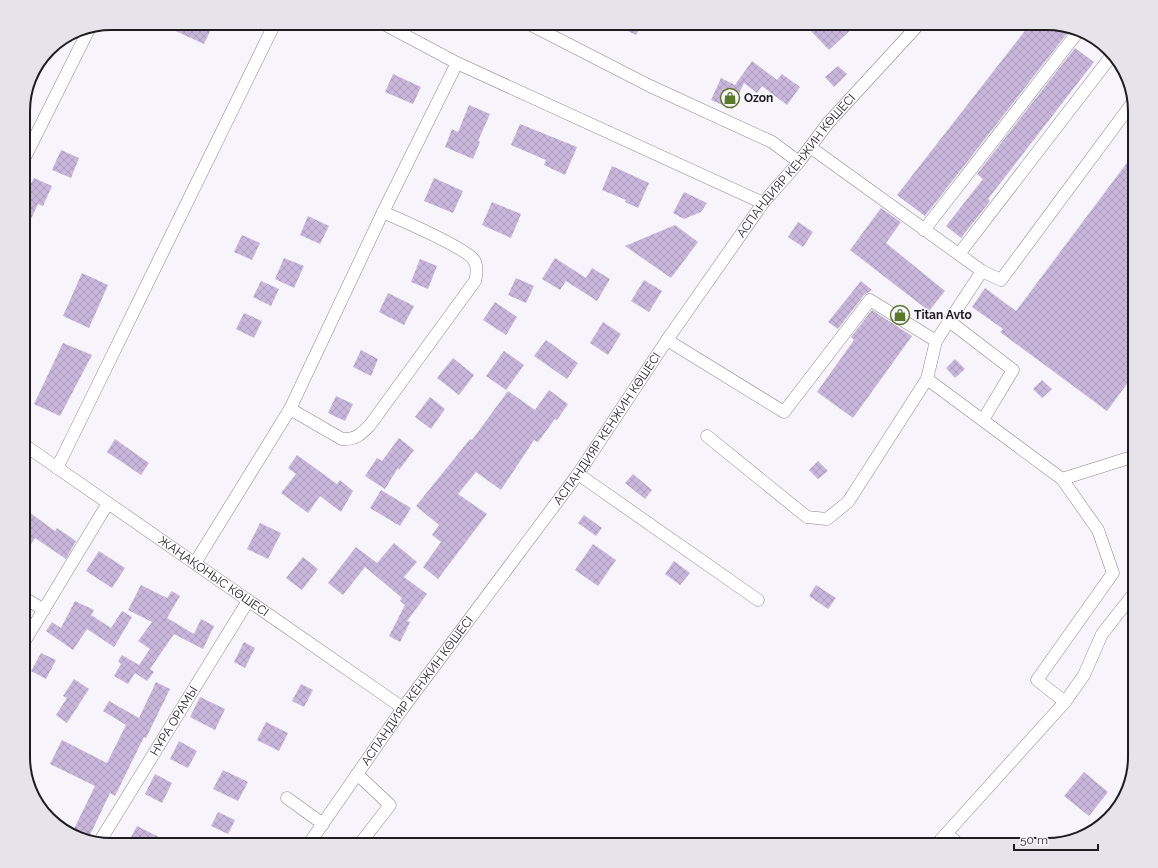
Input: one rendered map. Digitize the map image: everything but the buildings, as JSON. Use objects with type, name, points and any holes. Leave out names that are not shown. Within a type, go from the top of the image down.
[{"type":"street","points":[[57,468],[272,30]]},
{"type":"street","points":[[395,30],[457,63],[763,203]]},
{"type":"street","points":[[541,30],[650,86],[772,142],[798,162]]},
{"type":"street","name":"АСПАНДИЯР КЕНЖИН КӨШЕСІ","points":[[313,838],[403,708],[578,474],[667,340],[763,203],[798,162],[828,123],[914,30]]},
{"type":"street","points":[[30,147],[87,34]]},
{"type":"street","points":[[924,230],[1075,35]]},
{"type":"street","points":[[959,254],[1109,59]]},
{"type":"street","points":[[194,563],[290,409],[383,212],[457,63]]},
{"type":"street","points":[[810,147],[982,271],[1001,280],[1128,109]]},
{"type":"street","points":[[290,409],[342,438],[350,439],[358,437],[370,425],[475,281],[478,272],[477,267],[470,255],[415,226],[383,212]]},
{"type":"street","points":[[706,436],[806,516],[827,519],[848,502],[927,379],[936,341],[982,271]]},
{"type":"street","points":[[667,340],[784,412],[870,300],[936,341]]},
{"type":"street","points":[[950,321],[1013,370],[983,420]]},
{"type":"street","points":[[927,379],[1062,479],[1098,530],[1113,574],[1038,680],[1065,702]]},
{"type":"street","name":"ЖАҢАҚОНЫС КӨШЕСІ","points":[[30,449],[403,708]]},
{"type":"street","points":[[1062,479],[1128,458]]},
{"type":"street","points":[[578,474],[758,600]]},
{"type":"street","points":[[30,633],[108,503]]},
{"type":"street","points":[[30,601],[44,610]]},
{"type":"street","name":"НҰРА ОРАМЫ","points":[[102,837],[248,601]]},
{"type":"street","points":[[943,838],[1065,702],[1084,675],[1102,634],[1128,601]]},
{"type":"street","points":[[357,774],[390,805],[364,838]]},
{"type":"street","points":[[287,798],[322,824]]},
{"type":"street","points":[[947,834],[952,838]]},
{"type":"place","name":"Ozon","points":[[730,98]]},
{"type":"place","name":"Titan Avto","points":[[900,315]]}]
